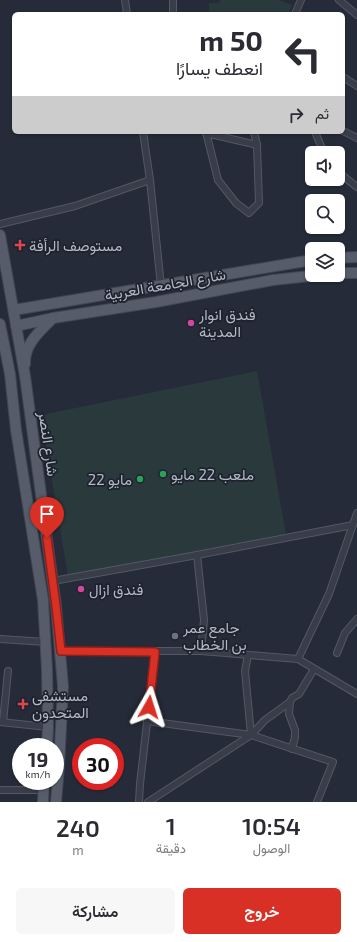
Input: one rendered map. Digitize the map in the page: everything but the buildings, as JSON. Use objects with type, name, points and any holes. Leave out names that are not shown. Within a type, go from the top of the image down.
[{"type":"main road","name":"شارع النصر","points":[[0,235],[25,376],[61,651],[63,686],[56,802]]},
{"type":"main road","points":[[345,258],[357,257]]},
{"type":"main road","name":"شارع الجامعة العربية","points":[[14,310],[305,261]]},
{"type":"main road","points":[[345,273],[357,273]]},
{"type":"main road","name":"شارع الجامعة العربية","points":[[16,326],[53,318],[156,302],[273,280],[305,277]]},
{"type":"main road","points":[[12,299],[22,302],[52,304]]},
{"type":"main road","points":[[25,376],[24,359],[30,345],[34,337],[53,318]]},
{"type":"main road","name":"شارع النصر","points":[[0,324],[10,374],[15,420],[43,600],[46,642],[47,738]]},
{"type":"main road","points":[[0,363],[10,374]]},
{"type":"main road","points":[[15,420],[22,421],[31,417]]},
{"type":"main road","points":[[18,439],[25,434],[33,437]]},
{"type":"main road","points":[[43,802],[44,790]]},
{"type":"street","points":[[125,0],[127,12]]},
{"type":"street","points":[[173,0],[173,12]]},
{"type":"street","points":[[296,12],[301,0]]},
{"type":"street","points":[[339,0],[357,15]]},
{"type":"street","points":[[345,78],[357,86]]},
{"type":"street","points":[[345,132],[357,138]]},
{"type":"street","points":[[143,134],[150,180],[161,286]]},
{"type":"street","points":[[206,134],[218,180],[236,203],[249,213],[258,203],[257,145],[254,134]]},
{"type":"street","points":[[210,134],[257,145]]},
{"type":"street","points":[[316,134],[321,146]]},
{"type":"street","points":[[345,178],[357,187]]},
{"type":"street","points":[[0,224],[75,206],[150,180]]},
{"type":"street","points":[[298,659],[329,594],[357,514]]},
{"type":"street","points":[[53,581],[197,556],[353,525]]},
{"type":"street","points":[[197,556],[204,620],[201,652]]},
{"type":"street","points":[[337,653],[345,633],[357,619]]},
{"type":"street","points":[[0,639],[46,642]]},
{"type":"street","points":[[61,651],[201,652],[298,659],[357,694]]},
{"type":"street","points":[[139,802],[155,652]]},
{"type":"street","points":[[248,655],[245,671],[251,735]]},
{"type":"street","points":[[148,802],[251,735],[265,720],[299,694],[314,669]]},
{"type":"street","points":[[8,671],[2,722],[48,727]]},
{"type":"street","points":[[290,702],[289,714],[295,730],[292,749]]},
{"type":"street","points":[[147,721],[251,735],[332,762],[317,802]]},
{"type":"street","points":[[0,790],[12,789]]},
{"type":"shaded area","points":[[221,0],[279,0],[292,5],[289,12],[209,12],[209,3],[218,3]]},
{"type":"shaded area","name":"ملعب 22 مايو","points":[[257,371],[286,534],[68,576],[41,415]]},
{"type":"place","name":"مستوصف الرأفة","points":[[20,245]]},
{"type":"place","name":"فندق انوار المدينة","points":[[191,323]]},
{"type":"place","name":"ملعب 22 مايو","points":[[163,474]]},
{"type":"place","name":"22 مايو","points":[[140,479]]},
{"type":"place","name":"فندق ازال","points":[[81,589]]},
{"type":"place","name":"جامع عمر بن الخطاب","points":[[175,636]]},
{"type":"place","name":"مستشفى المتحدون","points":[[23,704]]},
{"type":"route","points":[[47,538],[61,651],[155,652],[149,707]]}]
